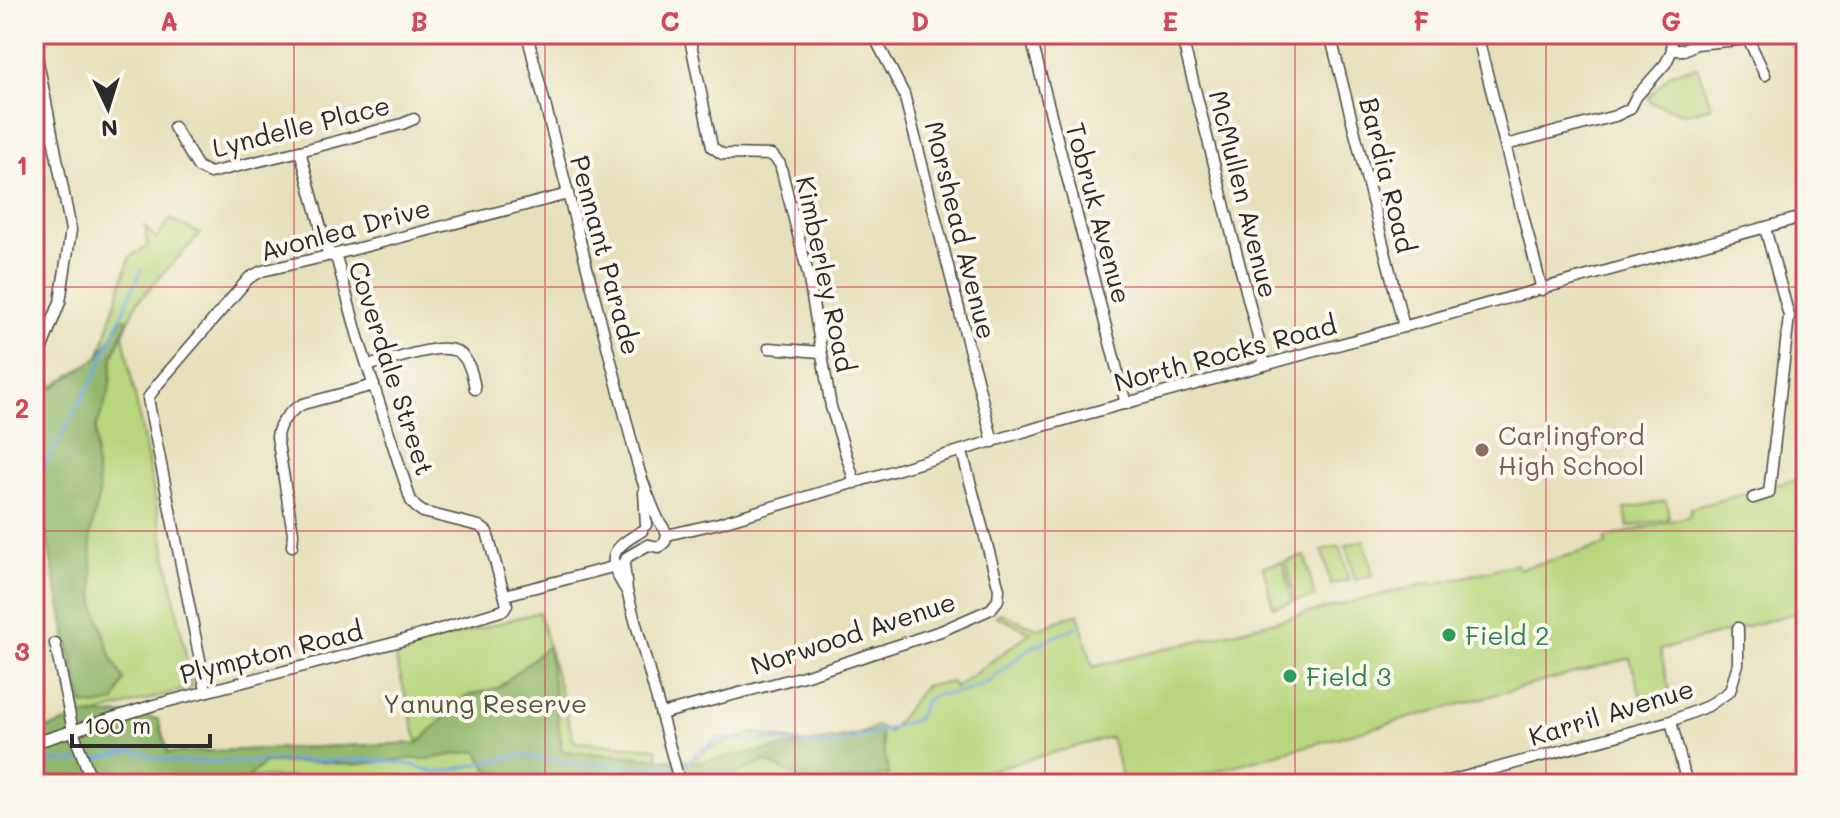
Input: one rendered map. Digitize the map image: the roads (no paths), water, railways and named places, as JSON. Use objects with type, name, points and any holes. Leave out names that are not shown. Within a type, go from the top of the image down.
[{"type":"street","name":"Pennant Parade","points":[[527,34],[644,486],[660,523]]},
{"type":"street","name":"Kimberley Road","points":[[689,34],[712,147],[722,154],[768,154],[778,161],[807,269],[831,407],[855,483]]},
{"type":"street","name":"Morshead Avenue","points":[[875,34],[904,94],[993,442]]},
{"type":"street","name":"Tobruk Avenue","points":[[1030,34],[1126,404]]},
{"type":"street","name":"McMullen Avenue","points":[[1181,34],[1265,365]]},
{"type":"street","name":"Bardia Road","points":[[1330,34],[1404,327]]},
{"type":"street","points":[[1477,34],[1542,290]]},
{"type":"street","points":[[1506,145],[1626,112],[1666,63],[1672,50],[1671,34]]},
{"type":"street","points":[[1672,50],[1747,36],[1765,75]]},
{"type":"street","points":[[34,41],[39,96],[71,230],[60,302],[34,368]]},
{"type":"street","name":"Lyndelle Place","points":[[174,127],[196,164],[206,173],[214,173],[414,119]]},
{"type":"street","name":"Coverdale Street","points":[[300,151],[327,250],[337,260],[358,337],[413,504],[423,512],[479,526],[487,532],[505,595]]},
{"type":"street","name":"Avonlea Drive","points":[[206,690],[148,398],[164,376],[249,278],[262,271],[568,194]]},
{"type":"street","name":"North Rocks Road","points":[[667,535],[719,523],[1265,365],[1803,218]]},
{"type":"street","points":[[1753,498],[1769,493],[1789,316],[1765,228]]},
{"type":"street","points":[[369,365],[436,348],[449,348],[462,354],[468,362],[473,371],[475,389]]},
{"type":"street","points":[[769,348],[821,352]]},
{"type":"street","points":[[292,546],[293,533],[277,437],[279,426],[303,404],[374,385]]},
{"type":"street","name":"Norwood Avenue","points":[[661,714],[875,653],[941,631],[991,609],[998,600],[999,589],[962,452]]},
{"type":"street","name":"Pennant Parade","points":[[644,486],[644,528]]},
{"type":"street","points":[[505,595],[619,565],[648,545],[659,547],[665,542],[665,528],[654,522],[623,543],[616,550],[614,558],[619,565],[627,591],[678,778]]},
{"type":"street","points":[[644,528],[643,539],[648,545]]},
{"type":"street","name":"Plympton Road","points":[[34,743],[206,690],[397,642],[504,610],[507,605],[505,595]]},
{"type":"street","name":"Karril Avenue","points":[[1438,784],[1671,721],[1708,706],[1730,691],[1738,664],[1738,628]]},
{"type":"street","points":[[55,643],[73,731],[93,784]]},
{"type":"street","points":[[1671,721],[1687,784]]},
{"type":"waterway","points":[[34,485],[97,372],[141,270]]},
{"type":"waterway","points":[[92,760],[132,751],[174,762],[374,760],[413,765],[436,773],[521,755],[565,763],[684,767],[717,739],[770,740],[823,746],[865,737],[917,719],[926,700],[935,695],[963,692],[987,683],[1030,648],[1076,627]]},
{"type":"waterway","points":[[34,762],[79,761]]},
{"type":"place","name":"Carlingford High School","points":[[1482,450]]},
{"type":"place","name":"Field 2","points":[[1449,635]]},
{"type":"place","name":"Field 3","points":[[1290,676]]},
{"type":"park label","name":"Yanung Reserve","points":[[485,703]]}]
